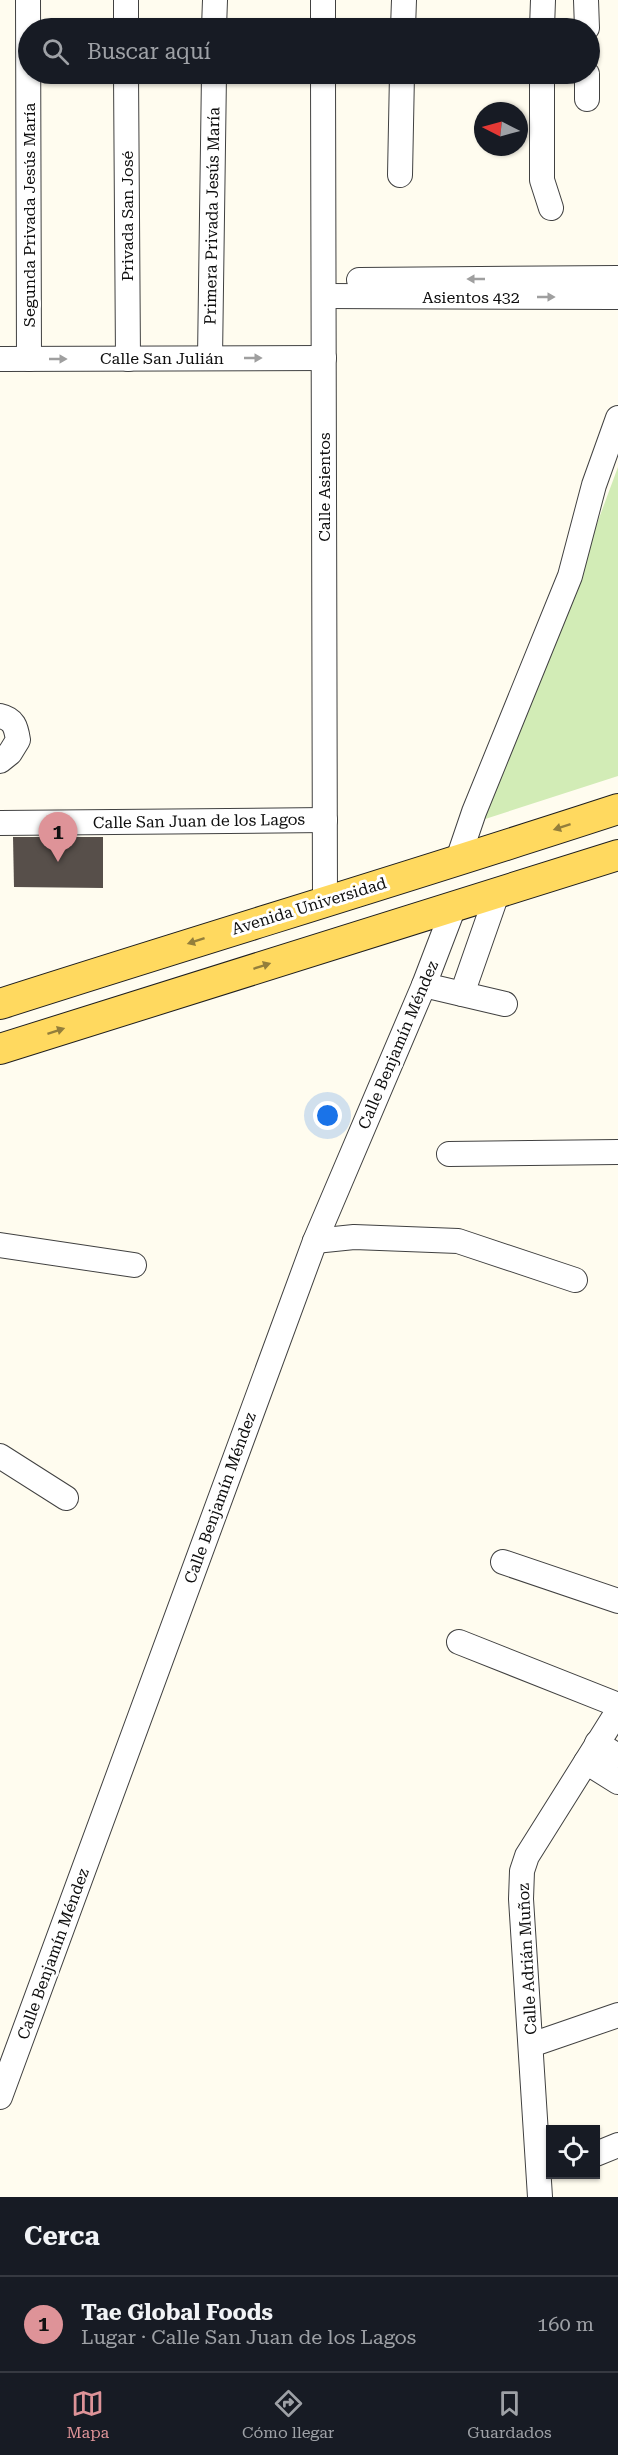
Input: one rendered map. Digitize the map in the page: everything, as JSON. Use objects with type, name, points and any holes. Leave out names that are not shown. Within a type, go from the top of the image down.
[{"type":"main road","name":"Avenida Universidad","points":[[0,1004],[325,900],[457,862],[618,809]]},
{"type":"main road","points":[[0,1049],[618,855]]},
{"type":"street","name":"Segunda Privada Jesús María","points":[[28,0],[28,18]]},
{"type":"street","points":[[126,0],[126,18]]},
{"type":"street","points":[[214,18],[215,0]]},
{"type":"street","points":[[323,0],[323,18]]},
{"type":"street","points":[[403,18],[404,0]]},
{"type":"street","points":[[542,18],[543,0]]},
{"type":"street","points":[[586,0],[587,18]]},
{"type":"street","name":"Segunda Privada Jesús María","points":[[28,84],[29,359]]},
{"type":"street","name":"Privada San José","points":[[126,84],[128,359]]},
{"type":"street","name":"Primera Privada Jesús María","points":[[210,358],[214,84]]},
{"type":"street","name":"Calle Asientos","points":[[323,84],[325,900]]},
{"type":"street","points":[[400,175],[402,84]]},
{"type":"street","points":[[542,84],[542,180],[551,208]]},
{"type":"street","points":[[587,84],[587,99]]},
{"type":"street","name":"Asientos 432","points":[[507,288],[618,278]]},
{"type":"street","name":"Asientos 432","points":[[324,288],[507,288],[618,297]]},
{"type":"street","name":"Calle San Julián","points":[[0,359],[324,358]]},
{"type":"street","points":[[457,862],[474,812],[570,576],[594,485],[618,418]]},
{"type":"street","points":[[0,716],[7,717],[16,725],[18,740],[10,753],[0,761]]},
{"type":"street","name":"Calle San Juan de los Lagos","points":[[0,823],[325,820]]},
{"type":"street","points":[[462,994],[498,891]]},
{"type":"street","name":"Calle Benjamín Méndez","points":[[0,2097],[315,1240],[424,985],[456,904]]},
{"type":"street","points":[[424,985],[505,1004]]},
{"type":"street","points":[[449,1154],[618,1152]]},
{"type":"street","points":[[315,1240],[354,1237],[458,1241],[575,1280]]},
{"type":"street","points":[[0,1245],[134,1265]]},
{"type":"street","points":[[0,1456],[66,1498]]},
{"type":"street","points":[[503,1562],[618,1601]]},
{"type":"street","points":[[459,1642],[618,1705]]},
{"type":"street","name":"Calle Adrián Muñoz","points":[[540,2197],[521,1899],[522,1871],[527,1856],[618,1711]]},
{"type":"street","points":[[592,1753],[618,1756]]},
{"type":"street","points":[[592,1753],[618,1782]]},
{"type":"street","points":[[531,2045],[618,2015]]},
{"type":"street","points":[[600,2152],[618,2145]]},
{"type":"green space","points":[[618,467],[618,776],[479,821],[539,680]]},
{"type":"building","points":[[13,837],[103,837],[103,888],[14,887]]},
{"type":"place","name":"Tae Global Foods","points":[[58,862]]}]
